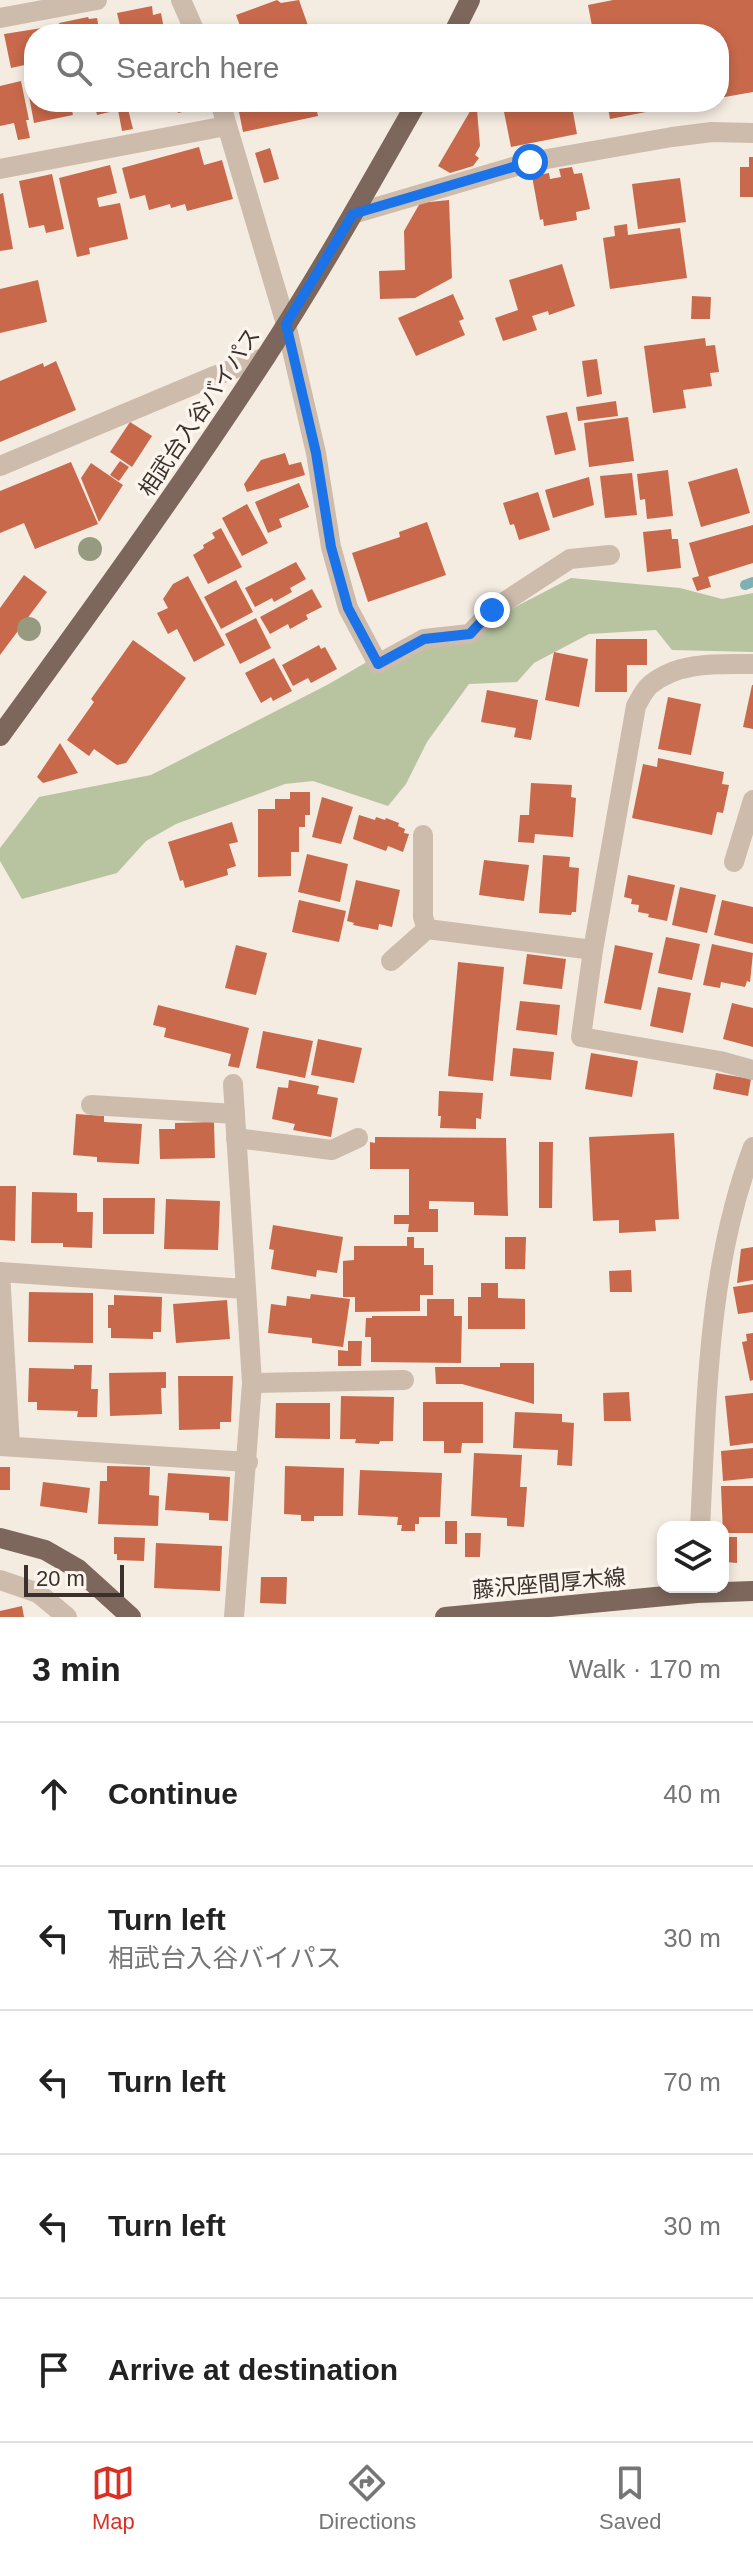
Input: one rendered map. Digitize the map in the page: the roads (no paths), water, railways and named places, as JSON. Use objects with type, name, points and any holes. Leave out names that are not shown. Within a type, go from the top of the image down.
[{"type":"main road","points":[[458,24],[470,0]]},
{"type":"main road","name":"相武台入谷バイパス","points":[[0,736],[128,560],[266,357],[411,112]]},
{"type":"main road","points":[[0,1538],[45,1550],[78,1569],[131,1617]]},
{"type":"main road","name":"藤沢座間厚木線","points":[[729,1591],[753,1591]]},
{"type":"main road","name":"藤沢座間厚木線","points":[[445,1617],[654,1607],[689,1593]]},
{"type":"street","points":[[0,18],[97,0]]},
{"type":"street","points":[[181,0],[192,24]]},
{"type":"street","points":[[222,112],[286,324],[316,453],[331,547],[348,608],[378,664],[424,639],[470,634],[492,610],[570,559],[610,555]]},
{"type":"street","points":[[0,169],[226,126]]},
{"type":"street","points":[[353,214],[530,162],[672,137],[712,132],[753,133]]},
{"type":"street","points":[[0,466],[266,357]]},
{"type":"street","points":[[753,664],[701,664],[668,673],[647,687],[636,706],[593,950],[581,1037],[720,1061],[753,1070]]},
{"type":"street","points":[[734,862],[751,810]]},
{"type":"street","points":[[423,835],[423,917],[427,929]]},
{"type":"street","points":[[391,961],[427,929],[593,950]]},
{"type":"street","points":[[233,1084],[252,1383],[234,1617]]},
{"type":"street","points":[[91,1105],[235,1114]]},
{"type":"street","points":[[236,1138],[332,1150],[358,1138]]},
{"type":"street","points":[[700,1521],[711,1331],[724,1241],[753,1147]]},
{"type":"street","points":[[245,1289],[0,1272],[5,1446],[248,1462]]},
{"type":"street","points":[[252,1383],[404,1380]]},
{"type":"street","points":[[0,1580],[38,1593],[67,1617]]},
{"type":"waterway","points":[[745,585],[753,582]]}]
